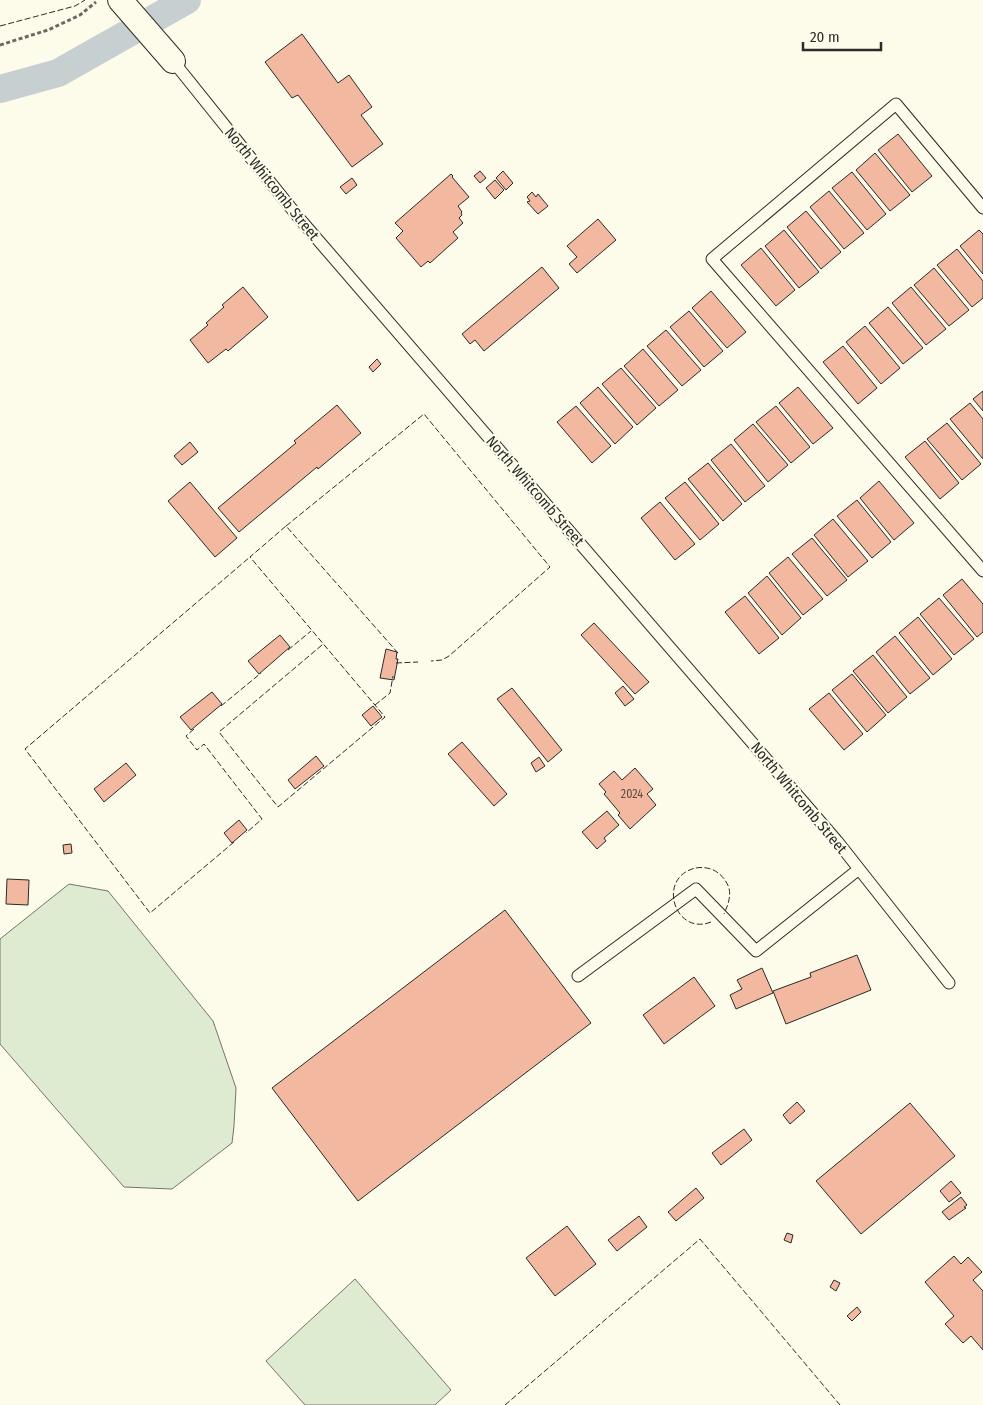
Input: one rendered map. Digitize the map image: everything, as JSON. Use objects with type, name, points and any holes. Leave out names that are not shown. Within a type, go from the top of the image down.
[{"type":"street","name":"North Whitcomb Street","points":[[124,5],[172,61]]},
{"type":"lane","name":"North Whitcomb Street","points":[[172,61],[299,218],[859,869],[949,983]]},
{"type":"lane","points":[[983,208],[896,104],[712,259],[983,571]]},
{"type":"lane","points":[[578,976],[696,889],[756,951],[859,869]]},
{"type":"path","points":[[0,44],[56,26],[80,15],[98,0]]},
{"type":"green space","points":[[69,884],[108,891],[213,1021],[236,1088],[232,1143],[172,1189],[124,1187],[0,1044],[0,939]]},
{"type":"green space","points":[[355,1279],[451,1390],[435,1405],[305,1405],[266,1361]]},
{"type":"building","points":[[302,34],[338,83],[349,75],[372,107],[361,115],[383,144],[352,167],[298,95],[292,98],[265,62]]},
{"type":"building","points":[[898,134],[932,176],[912,192],[878,150]]},
{"type":"building","points":[[875,153],[910,195],[890,211],[856,170]]},
{"type":"building","points":[[480,171],[486,178],[480,183],[474,176]]},
{"type":"building","points":[[503,171],[513,183],[506,190],[496,178]]},
{"type":"building","points":[[852,172],[886,214],[867,230],[832,188]]},
{"type":"building","points":[[451,174],[469,197],[458,206],[462,212],[459,218],[463,223],[453,232],[458,238],[430,263],[428,261],[421,267],[396,238],[403,231],[395,223]]},
{"type":"building","points":[[352,178],[357,185],[346,194],[340,187]]},
{"type":"building","points":[[495,180],[504,190],[495,199],[486,188]]},
{"type":"building","points":[[829,191],[864,233],[844,249],[810,207]]},
{"type":"building","points":[[532,192],[536,197],[538,194],[548,206],[538,214],[527,202],[530,201],[527,197]]},
{"type":"building","points":[[806,211],[841,252],[821,269],[787,227]]},
{"type":"building","points":[[598,219],[616,240],[577,273],[569,264],[577,257],[567,246]]},
{"type":"building","points":[[784,230],[819,272],[799,288],[765,246]]},
{"type":"building","points":[[979,230],[983,234],[983,274],[960,246]]},
{"type":"building","points":[[761,248],[795,290],[776,306],[741,265]]},
{"type":"building","points":[[957,249],[983,281],[983,298],[972,307],[937,265]]},
{"type":"building","points":[[542,267],[559,288],[484,351],[475,340],[470,344],[462,334]]},
{"type":"building","points":[[934,268],[969,310],[949,326],[914,285]]},
{"type":"building","points":[[243,287],[268,317],[228,351],[226,349],[208,363],[190,340],[208,325],[206,323],[224,307],[222,305]]},
{"type":"building","points":[[911,287],[946,329],[926,345],[892,303]]},
{"type":"building","points":[[711,291],[746,332],[727,348],[692,308]]},
{"type":"building","points":[[888,307],[923,348],[903,364],[869,323]]},
{"type":"building","points":[[689,311],[723,351],[704,367],[670,327]]},
{"type":"building","points":[[865,326],[900,368],[881,384],[846,342]]},
{"type":"building","points":[[666,330],[701,370],[682,386],[647,346]]},
{"type":"building","points":[[843,346],[877,388],[858,404],[823,362]]},
{"type":"building","points":[[643,349],[678,390],[659,406],[624,366]]},
{"type":"building","points":[[377,359],[381,364],[373,372],[369,367]]},
{"type":"building","points":[[621,368],[656,408],[637,425],[602,384]]},
{"type":"building","points":[[598,387],[633,427],[615,444],[580,403]]},
{"type":"building","points":[[798,387],[833,428],[813,444],[779,403]]},
{"type":"building","points":[[983,391],[983,411],[973,399]]},
{"type":"building","points":[[970,403],[983,419],[983,459],[950,419]]},
{"type":"building","points":[[337,405],[361,433],[239,532],[218,508],[296,443],[294,441]]},
{"type":"building","points":[[576,406],[611,446],[592,463],[557,422]]},
{"type":"building","points":[[776,406],[810,447],[791,463],[756,422]]},
{"type":"building","points":[[947,423],[981,464],[962,480],[927,439]]},
{"type":"building","points":[[753,424],[788,465],[768,482],[734,440]]},
{"type":"building","points":[[925,441],[959,483],[940,499],[905,457]]},
{"type":"building","points":[[190,442],[198,452],[182,465],[174,456]]},
{"type":"building","points":[[731,444],[765,486],[745,502],[711,460]]},
{"type":"building","points":[[708,463],[742,504],[723,521],[688,479]]},
{"type":"building","points":[[879,481],[914,523],[894,540],[860,498]]},
{"type":"building","points":[[190,482],[237,538],[215,557],[168,501]]},
{"type":"building","points":[[685,482],[719,524],[700,540],[665,498]]},
{"type":"building","points":[[857,500],[891,542],[872,558],[837,516]]},
{"type":"building","points":[[660,502],[695,544],[675,560],[641,518]]},
{"type":"building","points":[[833,519],[868,561],[848,577],[814,535]]},
{"type":"building","points":[[812,538],[847,580],[827,596],[792,554]]},
{"type":"building","points":[[788,557],[823,599],[803,615],[769,573]]},
{"type":"building","points":[[767,576],[801,618],[782,635],[748,593]]},
{"type":"building","points":[[962,579],[983,604],[983,632],[977,637],[943,595]]},
{"type":"building","points":[[745,596],[779,638],[759,654],[725,612]]},
{"type":"building","points":[[939,598],[974,639],[954,655],[920,614]]},
{"type":"building","points":[[918,617],[952,659],[933,675],[899,633]]},
{"type":"building","points":[[594,623],[649,682],[635,694],[581,635]]},
{"type":"building","points":[[280,635],[290,647],[259,674],[248,661]]},
{"type":"building","points":[[895,636],[930,678],[910,694],[876,652]]},
{"type":"building","points":[[386,649],[397,652],[396,659],[398,659],[394,680],[380,678]]},
{"type":"building","points":[[873,655],[907,697],[888,713],[853,671]]},
{"type":"building","points":[[852,674],[886,715],[867,732],[832,690]]},
{"type":"building","points":[[623,686],[634,699],[625,706],[615,693]]},
{"type":"building","points":[[512,688],[562,750],[548,762],[497,699]]},
{"type":"building","points":[[212,692],[222,704],[191,730],[180,717]]},
{"type":"building","points":[[829,693],[863,734],[844,750],[809,709]]},
{"type":"building","points":[[373,706],[382,717],[371,726],[362,715]]},
{"type":"building","points":[[462,742],[507,794],[494,806],[448,754]]},
{"type":"building","points":[[316,756],[324,766],[295,789],[288,780]]},
{"type":"building","points":[[539,757],[545,766],[536,772],[531,763]]},
{"type":"building","points":[[126,763],[136,775],[104,802],[94,789]]},
{"type":"building","points":[[635,768],[653,789],[647,794],[656,805],[630,829],[618,815],[620,813],[604,794],[606,792],[599,784],[614,771],[622,780]]},
{"type":"building","points":[[607,811],[619,825],[604,838],[606,841],[597,849],[582,832]]},
{"type":"building","points":[[239,820],[247,830],[232,843],[224,833]]},
{"type":"building","points":[[71,844],[72,853],[64,854],[63,845]]},
{"type":"building","points":[[7,879],[29,880],[28,905],[6,904]]},
{"type":"building","points":[[505,910],[591,1023],[358,1201],[272,1088]]},
{"type":"building","points":[[857,955],[871,990],[786,1024],[773,991],[811,977],[810,973]]},
{"type":"building","points":[[762,968],[773,993],[736,1009],[730,995],[742,989],[737,980]]},
{"type":"building","points":[[694,977],[715,1006],[664,1044],[643,1015]]},
{"type":"building","points":[[797,1102],[805,1111],[790,1124],[783,1115]]},
{"type":"building","points":[[910,1103],[955,1156],[861,1234],[816,1181]]},
{"type":"building","points":[[744,1129],[752,1140],[721,1165],[712,1153]]},
{"type":"building","points":[[951,1181],[961,1193],[949,1202],[940,1191]]},
{"type":"building","points":[[696,1188],[704,1198],[676,1221],[668,1212]]},
{"type":"building","points":[[961,1197],[967,1205],[964,1207],[966,1208],[949,1220],[942,1212]]},
{"type":"building","points":[[639,1216],[647,1227],[617,1251],[608,1240]]},
{"type":"building","points":[[567,1226],[596,1264],[555,1296],[526,1258]]},
{"type":"building","points":[[787,1233],[793,1235],[791,1243],[784,1240]]},
{"type":"building","points":[[954,1256],[961,1264],[968,1257],[982,1272],[973,1280],[983,1291],[983,1350],[971,1336],[963,1343],[945,1324],[954,1316],[925,1282]]},
{"type":"building","points":[[834,1280],[840,1283],[836,1291],[830,1287]]},
{"type":"building","points":[[857,1307],[861,1312],[852,1321],[847,1316]]},
{"type":"waterway","points":[[0,89],[58,73],[187,0]]},
{"type":"fence","points":[[0,26],[75,6],[85,0]]},
{"type":"fence","points":[[286,526],[424,414],[550,567],[449,656],[442,660],[431,661]]},
{"type":"fence","points":[[322,645],[219,732],[278,807],[385,717],[250,557],[286,526],[397,654]]},
{"type":"fence","points":[[234,842],[150,913],[25,749],[250,557]]},
{"type":"fence","points":[[288,650],[311,631]]},
{"type":"fence","points":[[396,663],[418,662]]},
{"type":"fence","points":[[221,706],[261,673]]},
{"type":"fence","points":[[375,705],[390,693],[393,676]]},
{"type":"fence","points":[[194,729],[186,736],[197,750],[204,744],[262,819],[246,833]]},
{"type":"fence","points":[[711,922],[699,924],[688,921],[680,915],[673,895],[675,884],[681,875],[697,868],[711,869],[719,874],[726,882],[730,891],[729,901],[724,914]]},
{"type":"fence","points":[[505,1405],[700,1239],[840,1405]]}]
